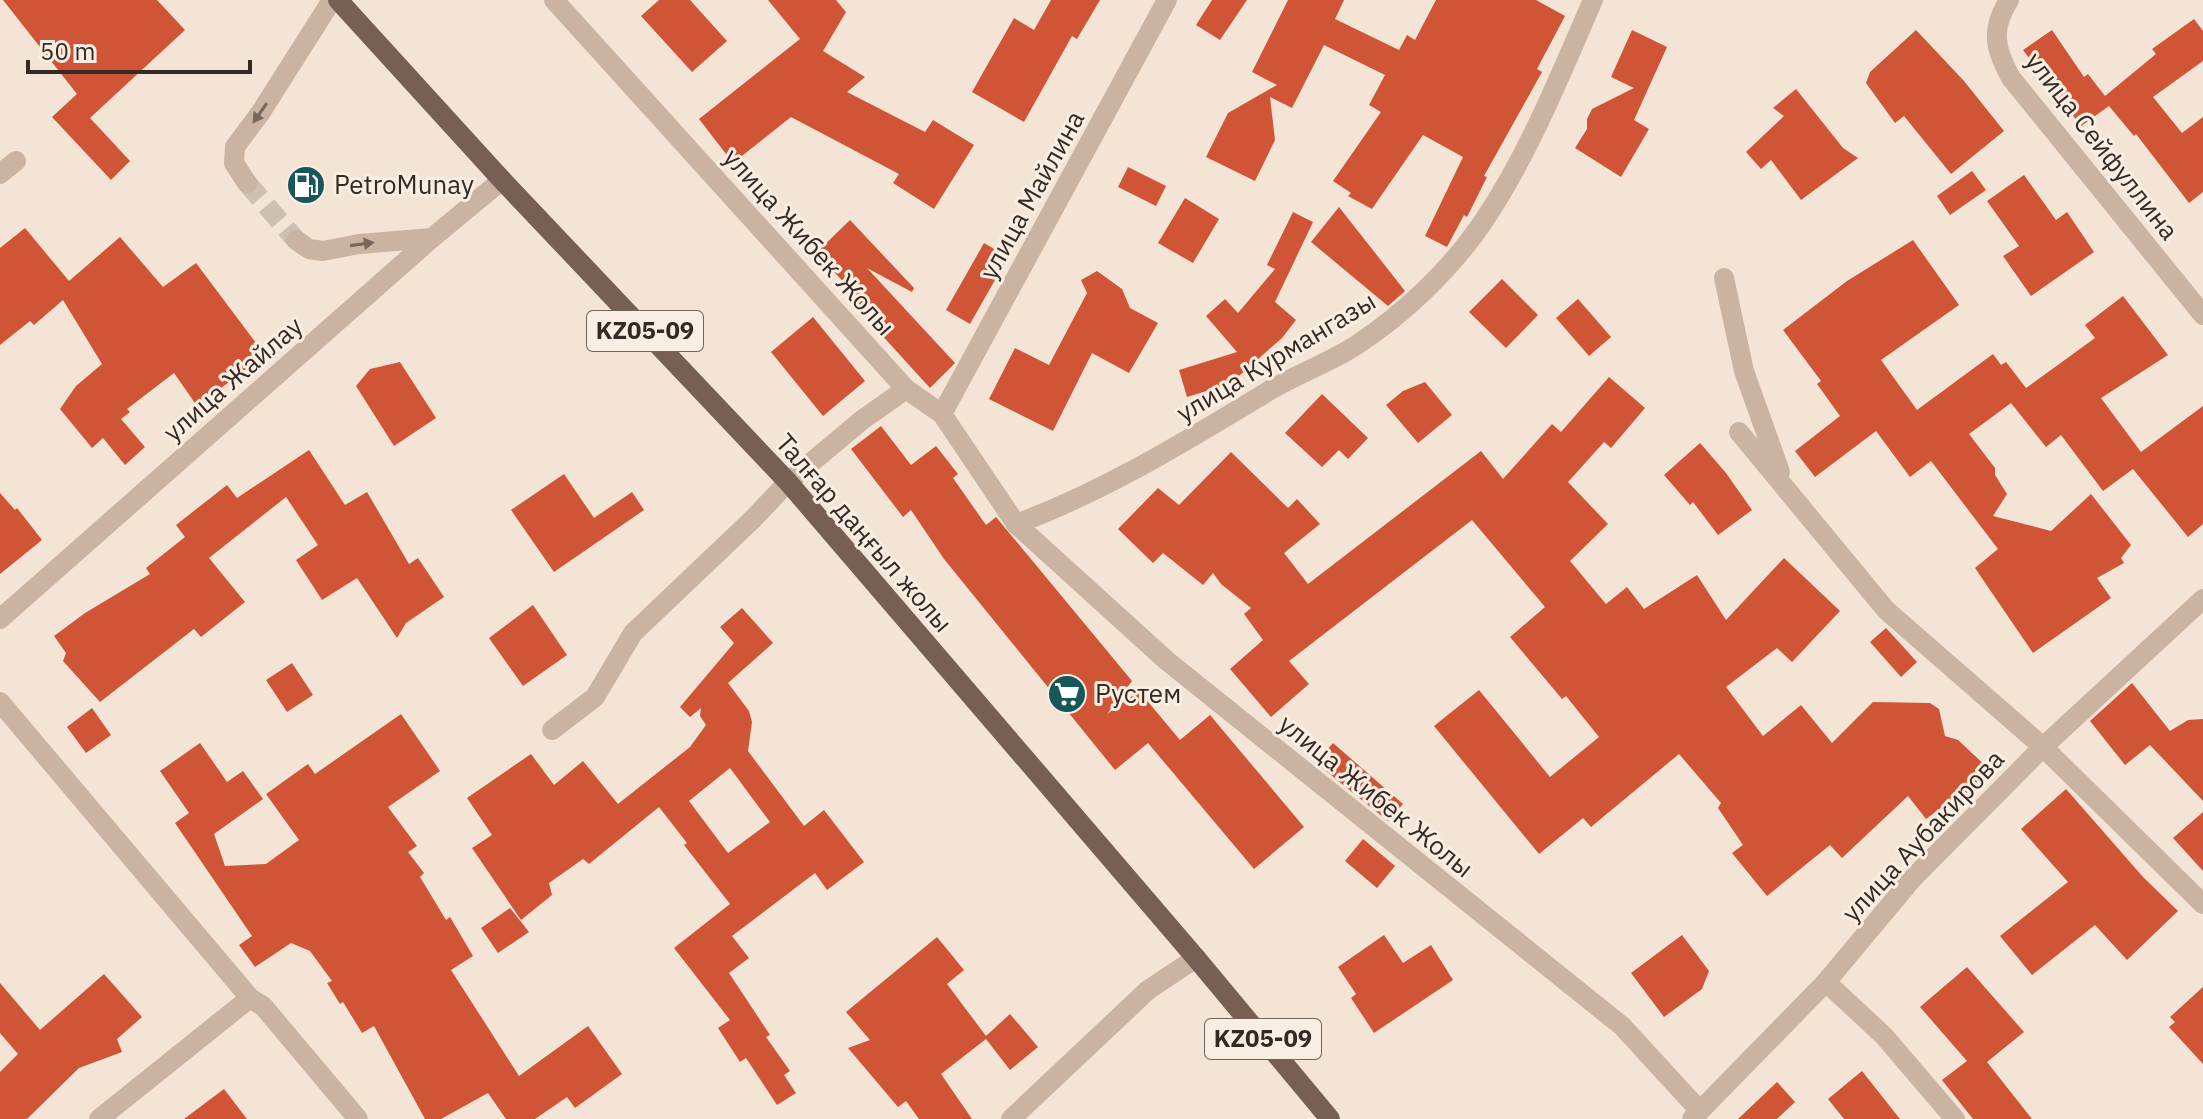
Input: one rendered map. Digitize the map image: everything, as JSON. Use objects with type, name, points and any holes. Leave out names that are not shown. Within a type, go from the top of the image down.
[{"type":"main road","name":"Талғар даңғыл жолы","points":[[335,0],[788,482],[1330,1119]]},
{"type":"street","points":[[247,183],[234,163],[235,147],[335,0]]},
{"type":"street","name":"улица Жибек Жолы","points":[[554,0],[906,389],[942,414],[1016,524],[1166,660],[1622,1026],[1696,1115]]},
{"type":"street","name":"улица Майлина","points":[[942,414],[1167,0]]},
{"type":"street","name":"улица Курмангазы","points":[[1016,524],[1062,507],[1160,457],[1276,387],[1357,345],[1402,310],[1440,273],[1482,223],[1512,173],[1593,0]]},
{"type":"street","name":"улица Сейфуллина","points":[[2009,0],[1999,17],[1996,52],[2011,78],[2203,315]]},
{"type":"street","name":"улица Жайлау","points":[[0,619],[432,238],[502,180]]},
{"type":"street","points":[[296,240],[309,249],[323,251],[359,244],[432,238]]},
{"type":"street","points":[[1724,278],[1744,371],[1785,487]]},
{"type":"street","points":[[552,730],[595,697],[633,633],[788,482],[862,420],[906,389]]},
{"type":"street","points":[[1739,432],[1886,610],[2043,747],[2203,904]]},
{"type":"street","name":"улица Аубакирова","points":[[1696,1115],[1826,982],[1912,879],[2043,747],[2203,599]]},
{"type":"street","points":[[0,702],[250,998],[263,1006],[358,1119]]},
{"type":"street","points":[[1011,1119],[1148,990],[1196,958]]},
{"type":"street","points":[[1826,982],[1884,1036],[1955,1119]]},
{"type":"street","points":[[99,1119],[250,998]]},
{"type":"building","points":[[3,0],[157,0],[185,30],[90,118],[130,161],[111,180],[52,117],[77,94]]},
{"type":"building","points":[[659,0],[690,0],[727,41],[692,72],[641,16]]},
{"type":"building","points":[[768,0],[836,0],[846,12],[823,51],[865,77],[847,92],[925,132],[933,120],[974,145],[934,209],[893,183],[899,174],[791,117],[733,163],[699,119],[800,39]]},
{"type":"building","points":[[1051,0],[1100,0],[1077,39],[1072,36],[1024,122],[972,92],[1014,18],[1034,30]]},
{"type":"building","points":[[1212,0],[1247,0],[1220,40],[1196,25]]},
{"type":"building","points":[[1288,0],[1344,0],[1335,19],[1399,50],[1407,35],[1415,40],[1436,0],[1536,0],[1565,16],[1537,69],[1542,72],[1484,176],[1487,177],[1467,217],[1464,215],[1447,247],[1425,236],[1463,157],[1423,135],[1372,209],[1348,196],[1351,193],[1333,181],[1381,112],[1369,105],[1385,75],[1324,45],[1292,108],[1270,97],[1275,140],[1255,181],[1206,157],[1228,113],[1277,85],[1252,72]]},
{"type":"building","points":[[2194,19],[2203,31],[2203,61],[2153,97],[2182,133],[2203,117],[2203,192],[2189,203],[2136,134],[2134,136],[2109,106],[2081,126],[2023,50],[2052,30],[2084,77],[2088,74],[2105,96],[2156,54],[2152,49]]},
{"type":"building","points":[[1632,30],[1667,47],[1634,120],[1649,129],[1621,177],[1575,148],[1587,129],[1587,119],[1592,109],[1634,88],[1611,77]]},
{"type":"building","points":[[1916,30],[1964,81],[2004,131],[1951,174],[1904,116],[1895,123],[1866,83],[1870,72]]},
{"type":"building","points":[[1796,89],[1843,148],[1858,158],[1801,200],[1771,160],[1761,169],[1746,152],[1784,116],[1773,108]]},
{"type":"building","points":[[1128,167],[1166,186],[1156,206],[1118,187]]},
{"type":"building","points":[[1972,171],[1986,190],[1950,215],[1937,196]]},
{"type":"building","points":[[2024,175],[2056,220],[2067,212],[2094,252],[2031,296],[2003,256],[2019,246],[1987,201]]},
{"type":"building","points":[[1185,198],[1219,219],[1193,263],[1158,243]]},
{"type":"building","points":[[1339,207],[1405,291],[1388,306],[1311,242]]},
{"type":"building","points":[[1293,212],[1313,222],[1275,302],[1296,320],[1282,338],[1230,384],[1187,397],[1179,370],[1237,352],[1206,316],[1225,299],[1238,313],[1275,269],[1267,265]]},
{"type":"building","points":[[850,220],[914,288],[912,292],[867,268],[955,363],[930,388],[848,298],[854,293],[816,253]]},
{"type":"building","points":[[25,228],[69,281],[120,237],[163,287],[196,263],[265,355],[197,406],[174,373],[127,409],[130,412],[121,419],[145,447],[125,465],[103,438],[92,448],[60,409],[76,386],[102,364],[63,300],[34,325],[30,321],[0,345],[0,248]]},
{"type":"building","points":[[1913,240],[1959,305],[1881,360],[1917,410],[1993,354],[2001,365],[2006,362],[2026,388],[2095,338],[2085,325],[2123,296],[2168,355],[2101,398],[2141,452],[2203,406],[2203,524],[2188,537],[2133,469],[2103,491],[2061,435],[2046,447],[2011,403],[1969,434],[1995,468],[1995,475],[2007,494],[1993,516],[2051,531],[2091,494],[2131,545],[2121,558],[2124,563],[2097,578],[2111,598],[2033,653],[1975,568],[1998,549],[1931,461],[1910,477],[1876,431],[1815,477],[1795,451],[1840,416],[1817,384],[1821,381],[1783,330],[1847,281]]},
{"type":"building","points":[[984,243],[1008,257],[970,324],[946,310]]},
{"type":"building","points":[[1097,271],[1122,289],[1130,308],[1158,323],[1129,373],[1092,353],[1053,431],[989,399],[1015,348],[1049,365],[1087,293],[1081,280]]},
{"type":"building","points":[[1502,279],[1538,315],[1506,348],[1469,312]]},
{"type":"building","points":[[1578,299],[1611,337],[1589,356],[1556,318]]},
{"type":"building","points":[[813,317],[865,381],[823,416],[771,352]]},
{"type":"building","points":[[400,362],[436,418],[394,446],[356,386],[370,369]]},
{"type":"building","points":[[1609,377],[1645,408],[1611,448],[1604,442],[1568,482],[1608,524],[1570,561],[1606,604],[1627,587],[1644,609],[1697,575],[1726,620],[1784,558],[1840,611],[1792,662],[1777,648],[1726,687],[1763,736],[1801,705],[1832,743],[1873,702],[1930,703],[1939,709],[1945,736],[1958,740],[1989,769],[1957,803],[1950,801],[1926,819],[1908,796],[1842,858],[1830,845],[1767,896],[1732,853],[1743,845],[1718,808],[1721,803],[1679,754],[1591,827],[1583,818],[1539,854],[1434,726],[1479,690],[1550,777],[1599,737],[1566,696],[1562,699],[1510,637],[1545,607],[1472,520],[1289,661],[1309,684],[1271,717],[1230,669],[1263,640],[1244,614],[1251,608],[1221,584],[1213,573],[1203,585],[1163,553],[1153,563],[1118,529],[1158,488],[1179,505],[1231,452],[1288,508],[1297,499],[1320,524],[1284,553],[1308,584],[1481,451],[1503,479],[1552,424],[1561,432]]},
{"type":"building","points":[[1425,382],[1452,415],[1418,443],[1386,405],[1403,391]]},
{"type":"building","points":[[1322,394],[1368,438],[1348,459],[1339,450],[1322,467],[1285,433]]},
{"type":"building","points":[[881,426],[911,465],[936,446],[958,474],[953,478],[986,525],[996,517],[1132,681],[1107,714],[1139,691],[1180,740],[1210,715],[1304,827],[1254,869],[1148,743],[1115,770],[944,559],[911,510],[903,517],[851,449]]},
{"type":"building","points":[[1700,443],[1752,510],[1718,535],[1693,502],[1690,505],[1664,475]]},
{"type":"building","points":[[309,450],[345,505],[367,492],[409,564],[418,558],[444,597],[406,623],[397,638],[357,578],[322,600],[296,560],[318,545],[286,497],[209,558],[245,602],[201,637],[194,629],[100,702],[63,661],[66,653],[54,636],[85,613],[150,574],[146,568],[185,537],[176,525],[227,485],[237,498]]},
{"type":"building","points":[[564,474],[594,518],[632,492],[644,510],[554,572],[511,510]]},
{"type":"building","points":[[0,493],[15,510],[17,508],[42,540],[0,574]]},
{"type":"building","points":[[533,605],[567,655],[523,686],[489,638]]},
{"type":"building","points":[[742,608],[773,643],[728,683],[749,711],[752,722],[748,751],[804,826],[824,810],[864,862],[827,890],[815,873],[732,936],[749,958],[729,973],[770,1035],[766,1037],[790,1071],[784,1075],[796,1093],[777,1105],[746,1058],[740,1062],[718,1028],[730,1020],[674,948],[730,904],[659,807],[589,864],[583,859],[549,883],[552,895],[521,920],[472,848],[492,835],[467,798],[531,754],[554,785],[583,761],[618,804],[690,747],[706,725],[700,716],[701,708],[690,717],[680,707],[734,643],[720,627]],"holes":[[[730,768],[770,822],[728,853],[689,801]]]},
{"type":"building","points":[[1886,628],[1917,662],[1901,677],[1870,642]]},
{"type":"building","points":[[292,663],[313,695],[287,712],[266,680]]},
{"type":"building","points":[[2132,683],[2170,731],[2188,720],[2203,719],[2203,801],[2150,745],[2125,765],[2090,721]]},
{"type":"building","points":[[92,708],[111,735],[86,753],[67,727]]},
{"type":"building","points":[[401,714],[440,771],[388,807],[417,846],[408,852],[424,873],[420,877],[446,920],[450,917],[473,956],[451,970],[519,1076],[588,1026],[622,1074],[575,1108],[567,1097],[535,1119],[506,1119],[488,1093],[441,1119],[425,1119],[374,1026],[362,1033],[343,1002],[340,1004],[327,983],[332,981],[310,951],[291,943],[255,967],[239,945],[252,936],[175,823],[189,813],[160,771],[200,743],[227,782],[243,771],[263,799],[214,834],[225,866],[266,864],[299,840],[266,794],[308,764],[315,774]]},
{"type":"building","points":[[1333,743],[1403,804],[1388,821],[1316,763]]},
{"type":"building","points":[[2066,789],[2143,877],[2178,911],[2127,960],[2095,925],[2032,975],[2000,936],[2068,882],[2021,829]]},
{"type":"building","points":[[2203,812],[2203,871],[2173,838]]},
{"type":"building","points":[[1363,839],[1395,866],[1377,888],[1345,861]]},
{"type":"building","points":[[510,908],[529,932],[498,953],[481,928]]},
{"type":"building","points":[[1384,935],[1403,963],[1431,945],[1453,980],[1374,1033],[1351,998],[1356,994],[1338,967]]},
{"type":"building","points":[[1682,935],[1709,971],[1702,989],[1664,1017],[1631,973]]},
{"type":"building","points":[[937,937],[964,970],[947,984],[986,1036],[1010,1014],[1038,1047],[1010,1070],[986,1039],[941,1074],[972,1119],[919,1119],[906,1101],[898,1107],[848,1048],[870,1040],[846,1012]]},
{"type":"building","points":[[1967,967],[2024,1032],[1987,1062],[2032,1119],[1973,1119],[1942,1080],[1967,1061],[1920,1007]]},
{"type":"building","points":[[104,974],[142,1017],[117,1039],[122,1052],[79,1068],[27,1119],[0,1119],[0,1072],[18,1054],[0,1033],[0,983],[40,1030]]},
{"type":"building","points":[[2203,987],[2203,1064],[2169,1027],[2175,1022],[2170,1017]]},
{"type":"building","points":[[1862,1071],[1900,1119],[1844,1119],[1828,1099]]},
{"type":"building","points":[[1777,1082],[1795,1102],[1777,1119],[1738,1119]]},
{"type":"building","points":[[224,1089],[247,1119],[184,1119]]},
{"type":"tunnel","points":[[247,183],[296,240]]},
{"type":"place","name":"PetroMunay","points":[[306,185]]},
{"type":"place","name":"Рустем","points":[[1067,694]]}]
